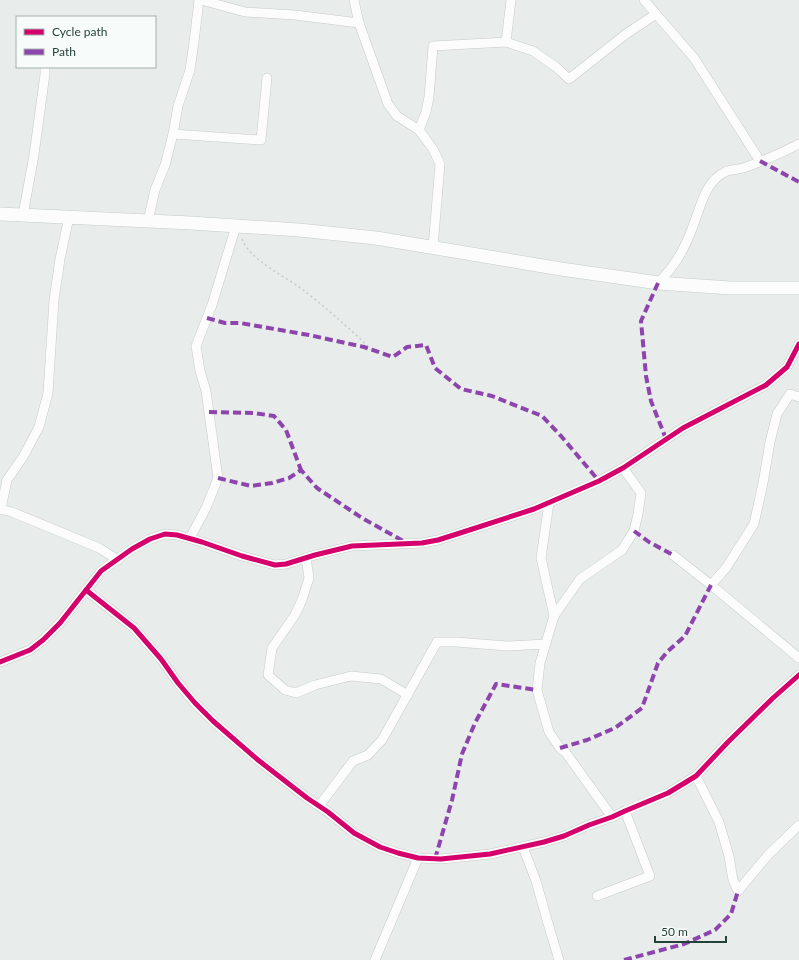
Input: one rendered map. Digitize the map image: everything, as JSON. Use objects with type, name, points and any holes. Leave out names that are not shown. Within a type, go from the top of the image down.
[{"type":"main road","points":[[0,214],[299,230],[376,238],[560,269],[658,283],[730,288],[799,288]]},
{"type":"street","points":[[148,221],[155,190],[165,165],[178,106],[190,70],[200,0],[246,12],[295,15],[359,23]]},
{"type":"street","points":[[354,0],[359,23],[388,104],[398,116],[419,130],[433,149],[440,164],[433,247]]},
{"type":"street","points":[[506,42],[511,0]]},
{"type":"street","points":[[644,0],[694,58],[760,161]]},
{"type":"street","points":[[419,130],[430,97],[433,46],[506,42],[533,51],[556,67],[569,79],[626,34],[656,14]]},
{"type":"street","points":[[23,215],[34,155],[45,68]]},
{"type":"street","points":[[173,134],[261,140],[267,78]]},
{"type":"street","points":[[658,283],[672,268],[686,244],[700,205],[707,190],[716,179],[725,172],[743,168],[799,144]]},
{"type":"street","points":[[69,217],[60,259],[54,300],[48,394],[39,427],[23,457],[7,480],[0,509],[12,512],[99,548],[118,560]]},
{"type":"street","points":[[190,538],[206,508],[218,478],[206,390],[200,371],[196,346],[214,298],[236,226]]},
{"type":"street","points":[[0,662],[30,650],[43,640],[60,623],[101,571],[132,549],[150,539],[165,534],[177,535],[275,565],[286,564],[352,546],[422,543],[438,540],[521,514],[550,503],[599,481],[623,468],[683,428],[766,385],[787,367],[799,344]]},
{"type":"street","points":[[711,585],[726,568],[754,524],[777,414],[790,394],[799,397]]},
{"type":"street","points":[[612,817],[549,732],[537,690],[540,663],[554,616],[580,579],[622,550],[634,531],[638,514],[640,493],[623,468]]},
{"type":"street","points":[[550,503],[540,558],[554,616]]},
{"type":"street","points":[[673,555],[799,658]]},
{"type":"street","points":[[306,558],[309,578],[302,600],[295,616],[272,648],[268,675],[285,690],[296,693],[315,685],[351,676],[381,679],[408,695]]},
{"type":"street","points":[[86,590],[134,628],[161,659],[178,683],[195,703],[213,722],[258,760],[354,833],[380,847],[418,858],[456,858],[490,854],[523,847],[564,836],[668,793],[696,776],[728,742],[799,675]]},
{"type":"street","points":[[319,806],[353,761],[368,755],[382,740],[437,642],[507,646],[546,644]]},
{"type":"street","points":[[696,776],[718,822],[729,856],[733,880],[738,891],[768,855],[799,825]]},
{"type":"street","points":[[597,896],[650,876],[625,811]]},
{"type":"street","points":[[523,847],[536,881],[559,960]]},
{"type":"street","points":[[375,960],[418,858]]},
{"type":"path","points":[[236,226],[244,244],[260,260],[306,291],[372,350]]},
{"type":"marked path","points":[[760,161],[799,182]]},
{"type":"marked path","points":[[658,283],[641,321],[646,376],[651,401],[666,439]]},
{"type":"marked path","points":[[207,318],[225,323],[240,323],[309,335],[364,347],[393,357],[407,347],[426,345],[435,368],[461,389],[492,396],[542,416],[599,481]]},
{"type":"marked path","points":[[209,412],[254,413],[274,416],[286,430],[301,470]]},
{"type":"marked path","points":[[218,478],[251,486],[272,483],[289,478],[301,470],[317,488],[362,518],[405,542]]},
{"type":"marked path","points":[[634,531],[649,542],[673,555]]},
{"type":"marked path","points":[[560,748],[587,740],[615,728],[642,708],[658,663],[667,652],[685,636],[711,585]]},
{"type":"marked path","points":[[435,859],[452,800],[462,754],[475,723],[496,684],[537,690]]},
{"type":"marked path","points":[[624,960],[684,944],[715,930],[731,914],[738,891]]},
{"type":"cycle path","points":[[0,662],[30,650],[43,640],[60,623],[101,571],[132,549],[150,539],[165,534],[177,535],[275,565],[286,564],[352,546],[422,543],[438,540],[534,509],[599,481],[623,468],[683,428],[766,385],[787,367],[799,344]]},
{"type":"cycle path","points":[[86,590],[134,628],[161,659],[178,683],[195,703],[213,721],[258,760],[354,833],[380,847],[418,858],[441,859],[490,854],[544,842],[564,836],[668,793],[696,776],[728,742],[799,675]]}]
